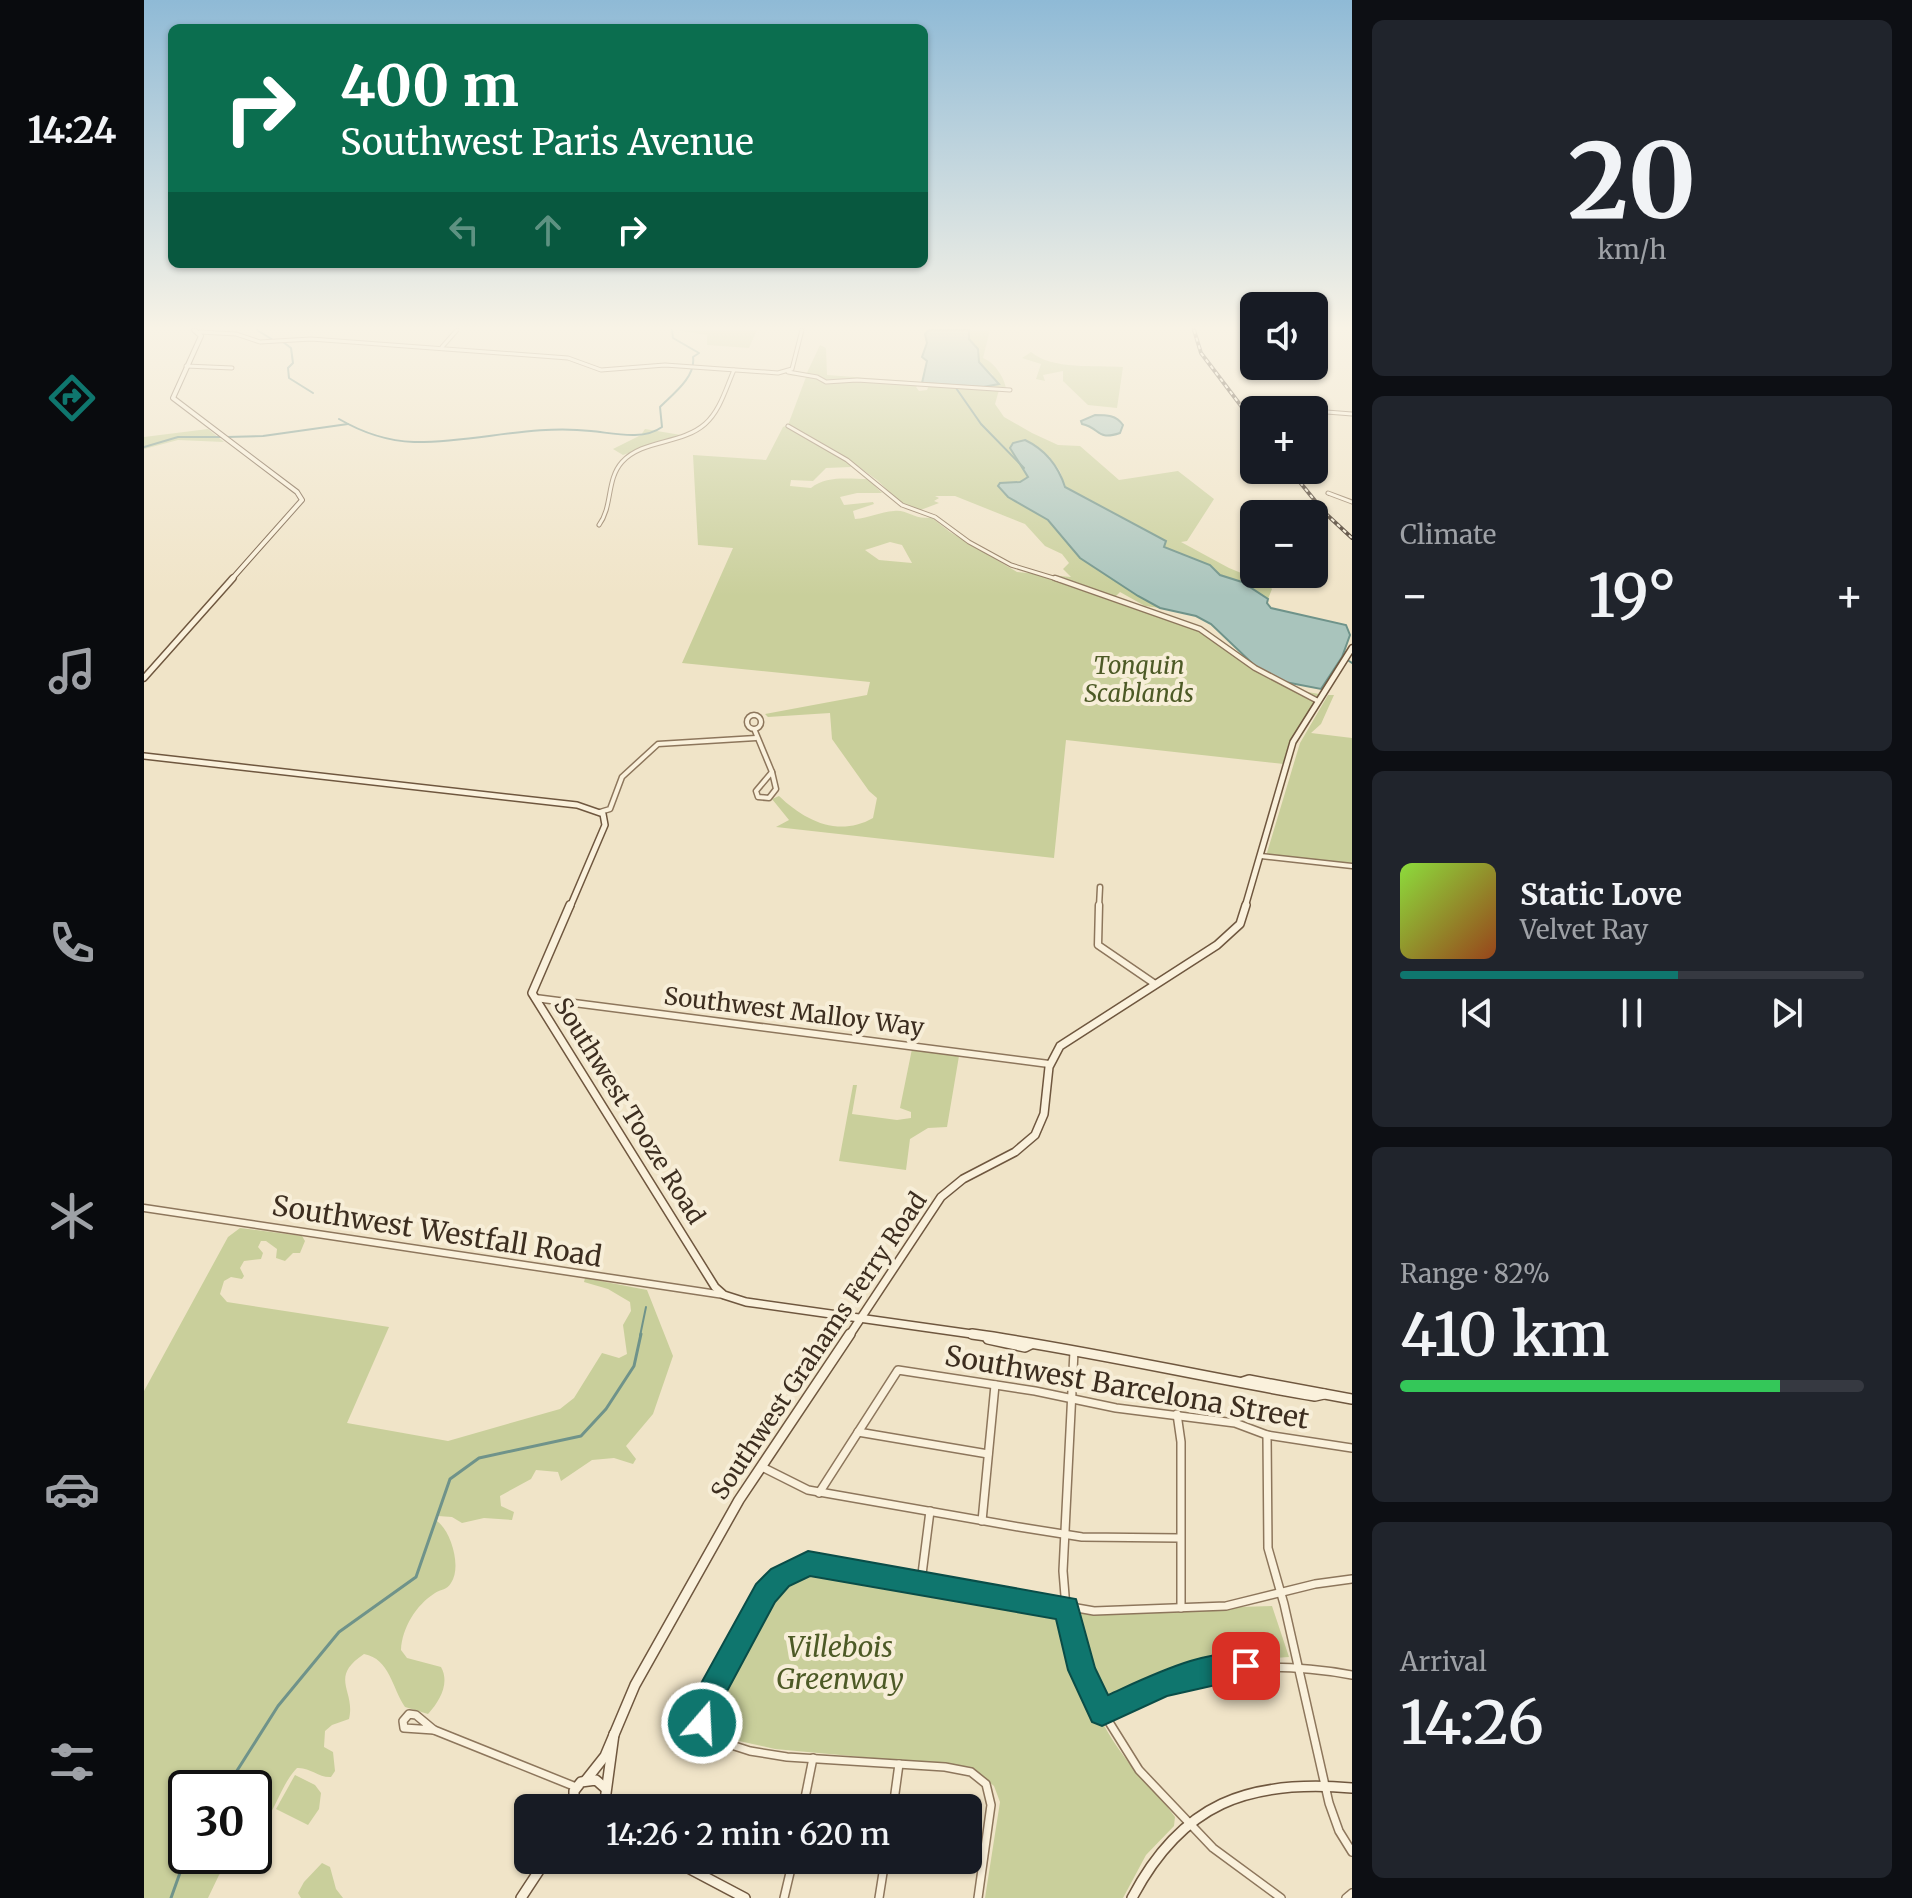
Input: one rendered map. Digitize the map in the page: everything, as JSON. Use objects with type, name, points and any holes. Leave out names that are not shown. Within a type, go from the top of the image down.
[{"type":"main road","points":[[144,678],[302,500],[297,492],[199,419]]},
{"type":"main road","points":[[1049,1064],[1053,1053],[1066,1042],[1235,931],[1244,917],[1293,742],[1352,648]]},
{"type":"main road","points":[[144,756],[563,803],[600,812]]},
{"type":"main road","name":"Southwest Tooze Road","points":[[600,812],[605,817],[605,825],[534,983],[534,998],[715,1287],[724,1295]]},
{"type":"main road","name":"Southwest Grahams Ferry Road","points":[[586,1780],[596,1770],[627,1700],[725,1524],[943,1194],[965,1177],[1023,1145],[1037,1133],[1043,1118],[1049,1064]]},
{"type":"main road","points":[[724,1295],[746,1302],[987,1338],[1025,1347],[1031,1344],[1249,1385],[1352,1399]]},
{"type":"main road","name":"Southwest Grahams Ferry Road","points":[[605,1788],[615,1744],[614,1734]]},
{"type":"main road","points":[[575,1794],[576,1787],[586,1780],[596,1780],[605,1788],[606,1794]]},
{"type":"main road","points":[[1132,1898],[1153,1860],[1188,1824],[1225,1801],[1258,1788],[1295,1783],[1352,1788]]},
{"type":"main road","points":[[521,1898],[537,1874]]},
{"type":"main road","points":[[696,1874],[745,1898]]},
{"type":"street","points":[[599,525],[611,506],[613,475],[622,463],[634,452],[702,426],[706,419]]},
{"type":"street","points":[[788,426],[845,459],[902,505],[935,517],[969,542],[1011,565],[1200,629],[1255,668],[1318,701]]},
{"type":"street","points":[[1328,493],[1352,502]]},
{"type":"street","points":[[600,812],[610,809],[622,777],[651,748],[666,742],[756,734],[772,772],[775,793],[769,798],[758,797],[757,789],[772,772]]},
{"type":"street","points":[[1261,856],[1352,866]]},
{"type":"street","points":[[1100,887],[1099,948],[1155,984]]},
{"type":"street","name":"Southwest Malloy Way","points":[[534,998],[1049,1064]]},
{"type":"street","name":"Southwest Westfall Road","points":[[144,1208],[461,1258],[724,1295]]},
{"type":"street","points":[[1074,1351],[1063,1571],[1066,1608],[1082,1670],[1102,1713],[1139,1770],[1213,1848],[1281,1898]]},
{"type":"street","name":"Southwest Barcelona Street","points":[[858,1432],[895,1371],[995,1385],[1072,1401],[1235,1423],[1267,1435],[1352,1448]]},
{"type":"street","points":[[982,1521],[995,1385]]},
{"type":"street","points":[[1177,1414],[1181,1442],[1181,1608]]},
{"type":"street","points":[[819,1493],[858,1432],[988,1454]]},
{"type":"street","points":[[1267,1435],[1268,1548],[1333,1816],[1352,1852]]},
{"type":"street","points":[[761,1467],[800,1488],[819,1493],[982,1521],[1065,1535],[1179,1538]]},
{"type":"street","points":[[921,1582],[930,1511]]},
{"type":"street","points":[[978,1898],[991,1818],[991,1797],[986,1784],[971,1772],[763,1754],[724,1744],[709,1736],[702,1723],[704,1706],[765,1593],[780,1577],[808,1563],[1094,1611],[1226,1606],[1324,1582],[1352,1579]]},
{"type":"street","points":[[1102,1713],[1163,1684],[1188,1676],[1246,1666],[1298,1666],[1352,1675]]},
{"type":"street","points":[[434,1730],[576,1787]]},
{"type":"street","points":[[806,1794],[813,1758]]},
{"type":"street","points":[[895,1794],[899,1764]]},
{"type":"street","points":[[784,1898],[790,1874]]},
{"type":"street","points":[[879,1898],[883,1874]]},
{"type":"street","points":[[1346,1898],[1352,1893]]},
{"type":"green space","name":"Tonquin Scablands","points":[[790,419],[1007,419],[1058,445],[1080,446],[1119,480],[1178,471],[1214,499],[1187,541],[1181,542],[1240,573],[1240,581],[1220,575],[1210,565],[1163,547],[1166,542],[1065,487],[1060,471],[1049,456],[1018,457],[1123,586],[1160,608],[1145,606],[1120,592],[1113,599],[1198,626],[1263,676],[1296,690],[1319,694],[1293,739],[1284,764],[1066,740],[1054,858],[776,827],[789,820],[772,799],[779,796],[810,819],[834,826],[860,824],[873,818],[877,798],[832,739],[830,713],[768,717],[765,714],[867,695],[870,682],[682,663],[733,548],[698,545],[693,455],[766,460],[783,427],[788,425]],"holes":[[[845,457],[877,480],[905,507],[918,511],[939,503],[934,501],[939,498],[935,496],[955,496],[1025,524],[1045,546],[1062,554],[1069,563],[1063,569],[1071,577],[1017,572],[950,532],[931,517],[899,511],[855,519],[853,511],[873,502],[844,505],[840,497],[882,493],[868,479],[831,479],[811,488],[790,486],[791,480],[813,481],[826,468],[851,467]],[[890,542],[902,545],[912,563],[879,560],[865,550]]]},
{"type":"green space","points":[[208,429],[224,442],[178,440],[144,449],[144,437]]},
{"type":"green space","points":[[645,429],[681,435],[623,455],[613,449],[641,435]]},
{"type":"green space","points":[[1251,588],[1271,588],[1268,599]]},
{"type":"green space","points":[[1328,695],[1334,695],[1321,724],[1311,733],[1352,738],[1352,865],[1266,856],[1300,743]]},
{"type":"green space","points":[[912,1049],[959,1056],[947,1127],[928,1128],[910,1139],[906,1170],[839,1161],[853,1085],[857,1085],[852,1114],[897,1120],[911,1118],[911,1112],[900,1108]]},
{"type":"green space","points":[[240,1228],[302,1236],[305,1241],[300,1253],[293,1253],[285,1261],[276,1258],[277,1249],[261,1241],[258,1247],[263,1253],[261,1259],[244,1261],[240,1268],[244,1276],[242,1279],[231,1277],[224,1281],[220,1294],[227,1302],[389,1327],[347,1423],[448,1441],[560,1409],[574,1398],[602,1353],[619,1358],[627,1354],[623,1325],[631,1311],[630,1302],[608,1289],[584,1282],[585,1278],[647,1290],[673,1356],[653,1414],[626,1446],[636,1459],[633,1464],[614,1458],[592,1460],[561,1481],[558,1472],[536,1470],[531,1479],[500,1496],[501,1506],[514,1512],[512,1520],[484,1518],[462,1523],[452,1517],[438,1516],[437,1521],[447,1533],[453,1550],[454,1576],[448,1587],[428,1598],[416,1611],[407,1625],[401,1650],[407,1658],[441,1667],[444,1673],[442,1692],[428,1714],[405,1707],[385,1668],[373,1657],[364,1654],[353,1662],[345,1677],[349,1719],[325,1731],[324,1747],[333,1752],[335,1771],[331,1777],[297,1768],[272,1809],[272,1770],[168,1770],[168,1874],[220,1874],[208,1898],[144,1898],[144,1391],[228,1237]]},
{"type":"green space","name":"Villebois Greenway","points":[[809,1568],[1058,1609],[1064,1613],[1080,1669],[1102,1722],[1129,1763],[1175,1817],[1174,1826],[1146,1855],[1123,1898],[985,1898],[1000,1802],[994,1786],[971,1767],[775,1749],[730,1739],[712,1725],[711,1708],[767,1605],[777,1590]]},
{"type":"green space","points":[[1272,1606],[1289,1657],[1200,1663],[1103,1706],[1085,1664],[1072,1612]]},
{"type":"green space","points":[[295,1775],[315,1785],[321,1793],[319,1809],[308,1825],[276,1809]]},
{"type":"green space","points":[[322,1863],[330,1867],[336,1889],[343,1898],[301,1898],[298,1893],[304,1882]]},
{"type":"water","points":[[1116,419],[1123,425],[1120,433],[1107,436],[1081,421]]},
{"type":"water","points":[[1025,440],[1039,448],[1059,472],[1065,487],[1166,541],[1164,547],[1210,565],[1220,575],[1240,581],[1240,588],[1251,588],[1268,599],[1271,608],[1346,625],[1350,635],[1342,657],[1321,689],[1285,682],[1255,666],[1211,624],[1196,616],[1160,608],[1080,558],[1048,520],[1008,497],[998,486],[1000,483],[1020,482],[1028,477],[1010,448],[1013,443]]},
{"type":"waterway","points":[[339,419],[394,440],[437,442],[546,430],[646,434],[662,427],[661,419]]},
{"type":"waterway","points":[[977,419],[1024,468]]},
{"type":"waterway","points":[[227,437],[263,436],[348,424]]},
{"type":"waterway","points":[[144,447],[178,437],[221,437]]},
{"type":"waterway","points":[[640,1336],[646,1307]]},
{"type":"waterway","points":[[237,1770],[278,1706],[339,1632],[416,1577],[450,1479],[479,1458],[581,1436],[606,1409],[634,1366],[641,1334]]},
{"type":"waterway","points":[[171,1898],[180,1874]]},
{"type":"railway","points":[[1301,484],[1325,513],[1352,538]]},
{"type":"route","points":[[702,1723],[704,1706],[765,1593],[780,1577],[808,1563],[1066,1608],[1082,1670],[1102,1713],[1163,1684],[1212,1670],[1246,1666]]}]
